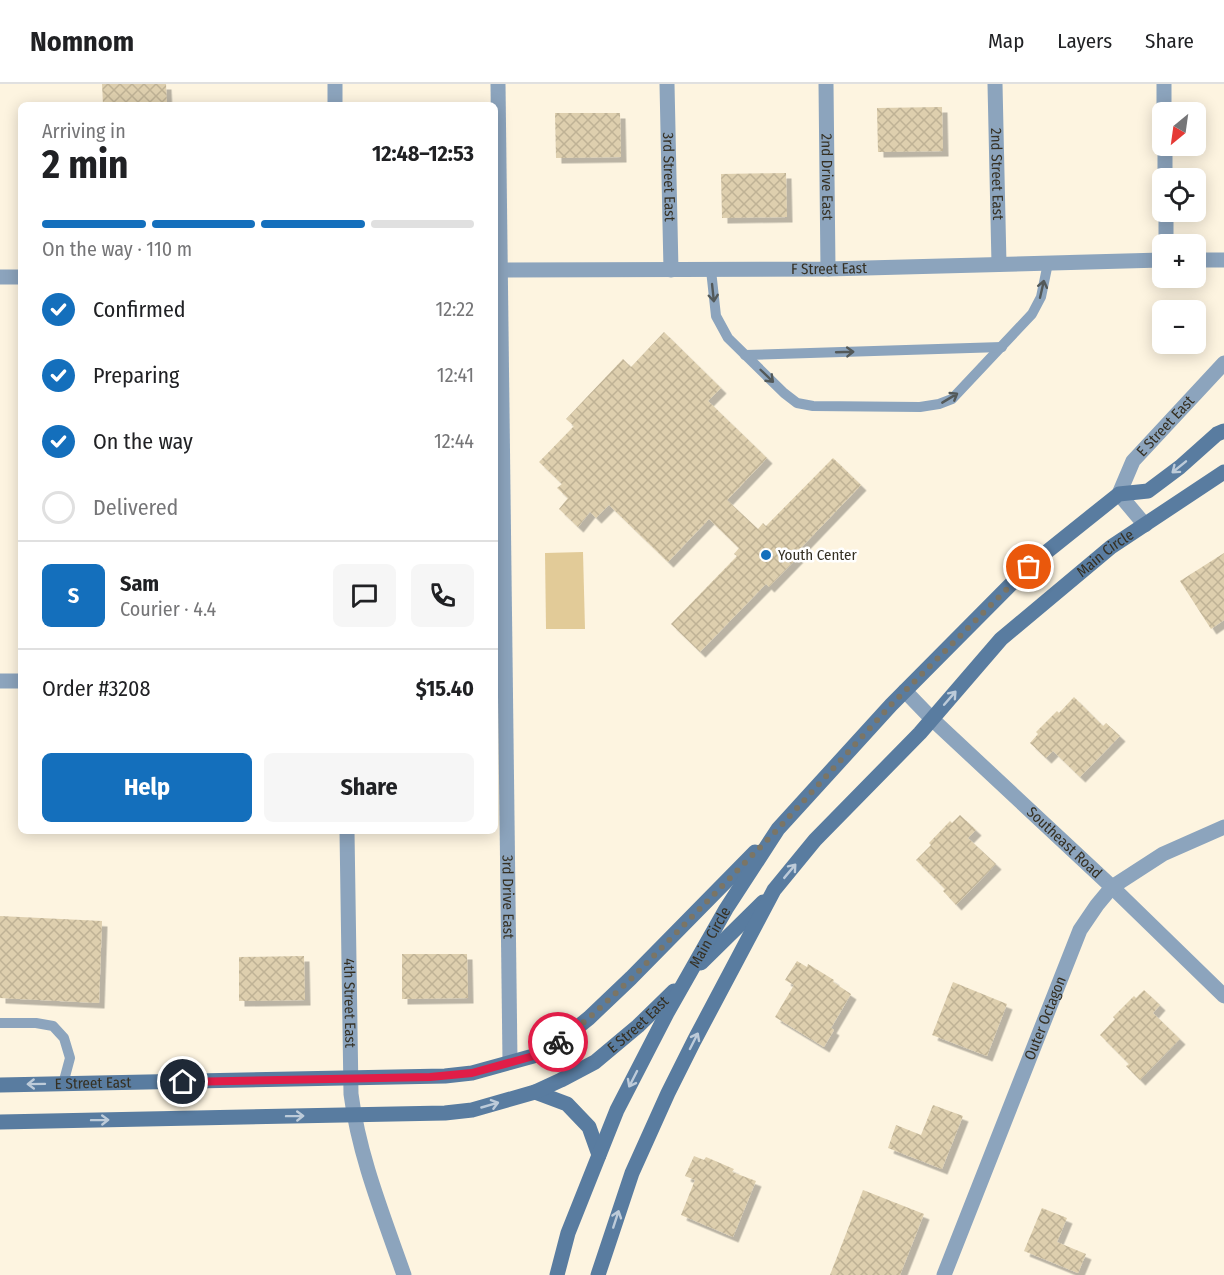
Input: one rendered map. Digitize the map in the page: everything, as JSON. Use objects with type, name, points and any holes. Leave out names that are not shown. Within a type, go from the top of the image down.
[{"type":"street","points":[[335,84],[335,102]]},
{"type":"street","name":"3rd Drive East","points":[[498,84],[498,270],[510,1062]]},
{"type":"street","name":"3rd Street East","points":[[667,84],[671,270]]},
{"type":"street","name":"2nd Drive East","points":[[826,84],[828,269]]},
{"type":"street","name":"2nd Street East","points":[[995,84],[999,264]]},
{"type":"street","points":[[1164,84],[1164,102]]},
{"type":"street","name":"F Street East","points":[[498,270],[828,269],[1152,260]]},
{"type":"street","points":[[1206,260],[1224,260]]},
{"type":"street","points":[[0,278],[18,277]]},
{"type":"street","name":"E Street East","points":[[1119,494],[1133,461],[1224,363]]},
{"type":"street","points":[[1119,494],[1148,491],[1180,467],[1222,430]]},
{"type":"street","name":"Main Circle","points":[[598,1275],[632,1173],[668,1093],[774,890],[815,840],[932,719],[1001,639],[1111,547],[1224,472]]},
{"type":"street","points":[[1119,494],[1145,525]]},
{"type":"street","name":"Main Circle","points":[[557,1275],[568,1233],[617,1110],[667,1013],[726,909],[778,829],[905,691],[1029,567],[1119,494]]},
{"type":"street","points":[[0,681],[18,681]]},
{"type":"street","name":"Southeast Road","points":[[905,691],[1224,996]]},
{"type":"street","name":"Outer Octagon","points":[[944,1275],[1080,930],[1112,887],[1163,854],[1224,827]]},
{"type":"street","name":"E Street East","points":[[0,1085],[445,1076],[472,1073],[537,1055],[560,1041],[589,1018],[632,978],[778,829]]},
{"type":"street","name":"4th Street East","points":[[347,834],[351,1094],[365,1162],[404,1275]]},
{"type":"street","name":"E Street East","points":[[0,1122],[445,1113],[472,1110],[535,1092],[595,1062],[638,1026],[774,890]]},
{"type":"street","points":[[535,1092],[567,1104],[589,1127],[599,1155]]},
{"type":"lane","points":[[711,270],[716,316],[728,338],[797,403],[813,406],[920,407],[952,399],[1032,314],[1041,297],[1048,263]]},
{"type":"lane","points":[[745,355],[1002,347]]},
{"type":"lane","points":[[0,1023],[36,1023],[53,1026],[64,1038],[70,1058],[63,1084]]},
{"type":"shaded area","points":[[583,552],[585,629],[546,629],[545,553]]},
{"type":"building","points":[[102,84],[166,84],[167,102],[103,102]]},
{"type":"building","points":[[942,107],[943,151],[878,152],[877,108]]},
{"type":"building","points":[[555,113],[620,113],[621,157],[556,158]]},
{"type":"building","points":[[786,173],[787,217],[722,218],[721,174]]},
{"type":"building","points":[[664,332],[721,388],[708,401],[767,458],[727,500],[758,529],[763,523],[766,526],[833,458],[861,485],[795,554],[798,557],[769,587],[766,584],[700,652],[671,624],[737,556],[734,554],[739,548],[709,519],[668,562],[609,505],[596,518],[590,512],[578,527],[559,509],[568,498],[557,488],[562,484],[539,462],[574,426],[566,419],[623,359],[631,367]]},
{"type":"building","points":[[1224,553],[1224,620],[1211,629],[1180,581]]},
{"type":"building","points":[[1074,697],[1103,726],[1106,723],[1120,736],[1080,777],[1053,751],[1046,758],[1030,743],[1038,734],[1036,732]]},
{"type":"building","points":[[960,815],[976,830],[968,838],[996,864],[956,905],[943,891],[945,889],[916,860],[950,821],[952,823]]},
{"type":"building","points":[[0,916],[102,921],[99,1003],[0,998]]},
{"type":"building","points":[[402,954],[467,954],[468,998],[402,999]]},
{"type":"building","points":[[304,956],[305,1000],[239,1001],[239,957]]},
{"type":"building","points":[[797,961],[807,967],[808,964],[851,994],[831,1028],[834,1030],[824,1047],[775,1017],[794,985],[785,980]]},
{"type":"building","points":[[953,982],[1007,1004],[987,1056],[932,1035]]},
{"type":"building","points":[[1144,990],[1160,1005],[1153,1013],[1180,1039],[1140,1080],[1126,1066],[1129,1064],[1100,1035],[1115,1019],[1113,1017],[1134,996],[1136,998]]},
{"type":"building","points":[[933,1105],[963,1116],[942,1169],[888,1148],[896,1125],[921,1135]]},
{"type":"building","points":[[694,1156],[704,1160],[706,1157],[734,1169],[732,1172],[756,1181],[733,1237],[681,1215],[695,1180],[685,1176]]},
{"type":"building","points":[[863,1190],[924,1214],[900,1275],[830,1275]]},
{"type":"building","points":[[1042,1208],[1067,1218],[1057,1242],[1086,1254],[1078,1273],[1024,1251]]},
{"type":"way so far","points":[[558,1042],[589,1018],[632,978],[778,829],[891,705],[1029,567]]},
{"type":"place","name":"Youth Center","points":[[766,555]]},
{"type":"route","points":[[183,1082],[445,1076],[472,1073],[537,1055],[558,1042]]}]
